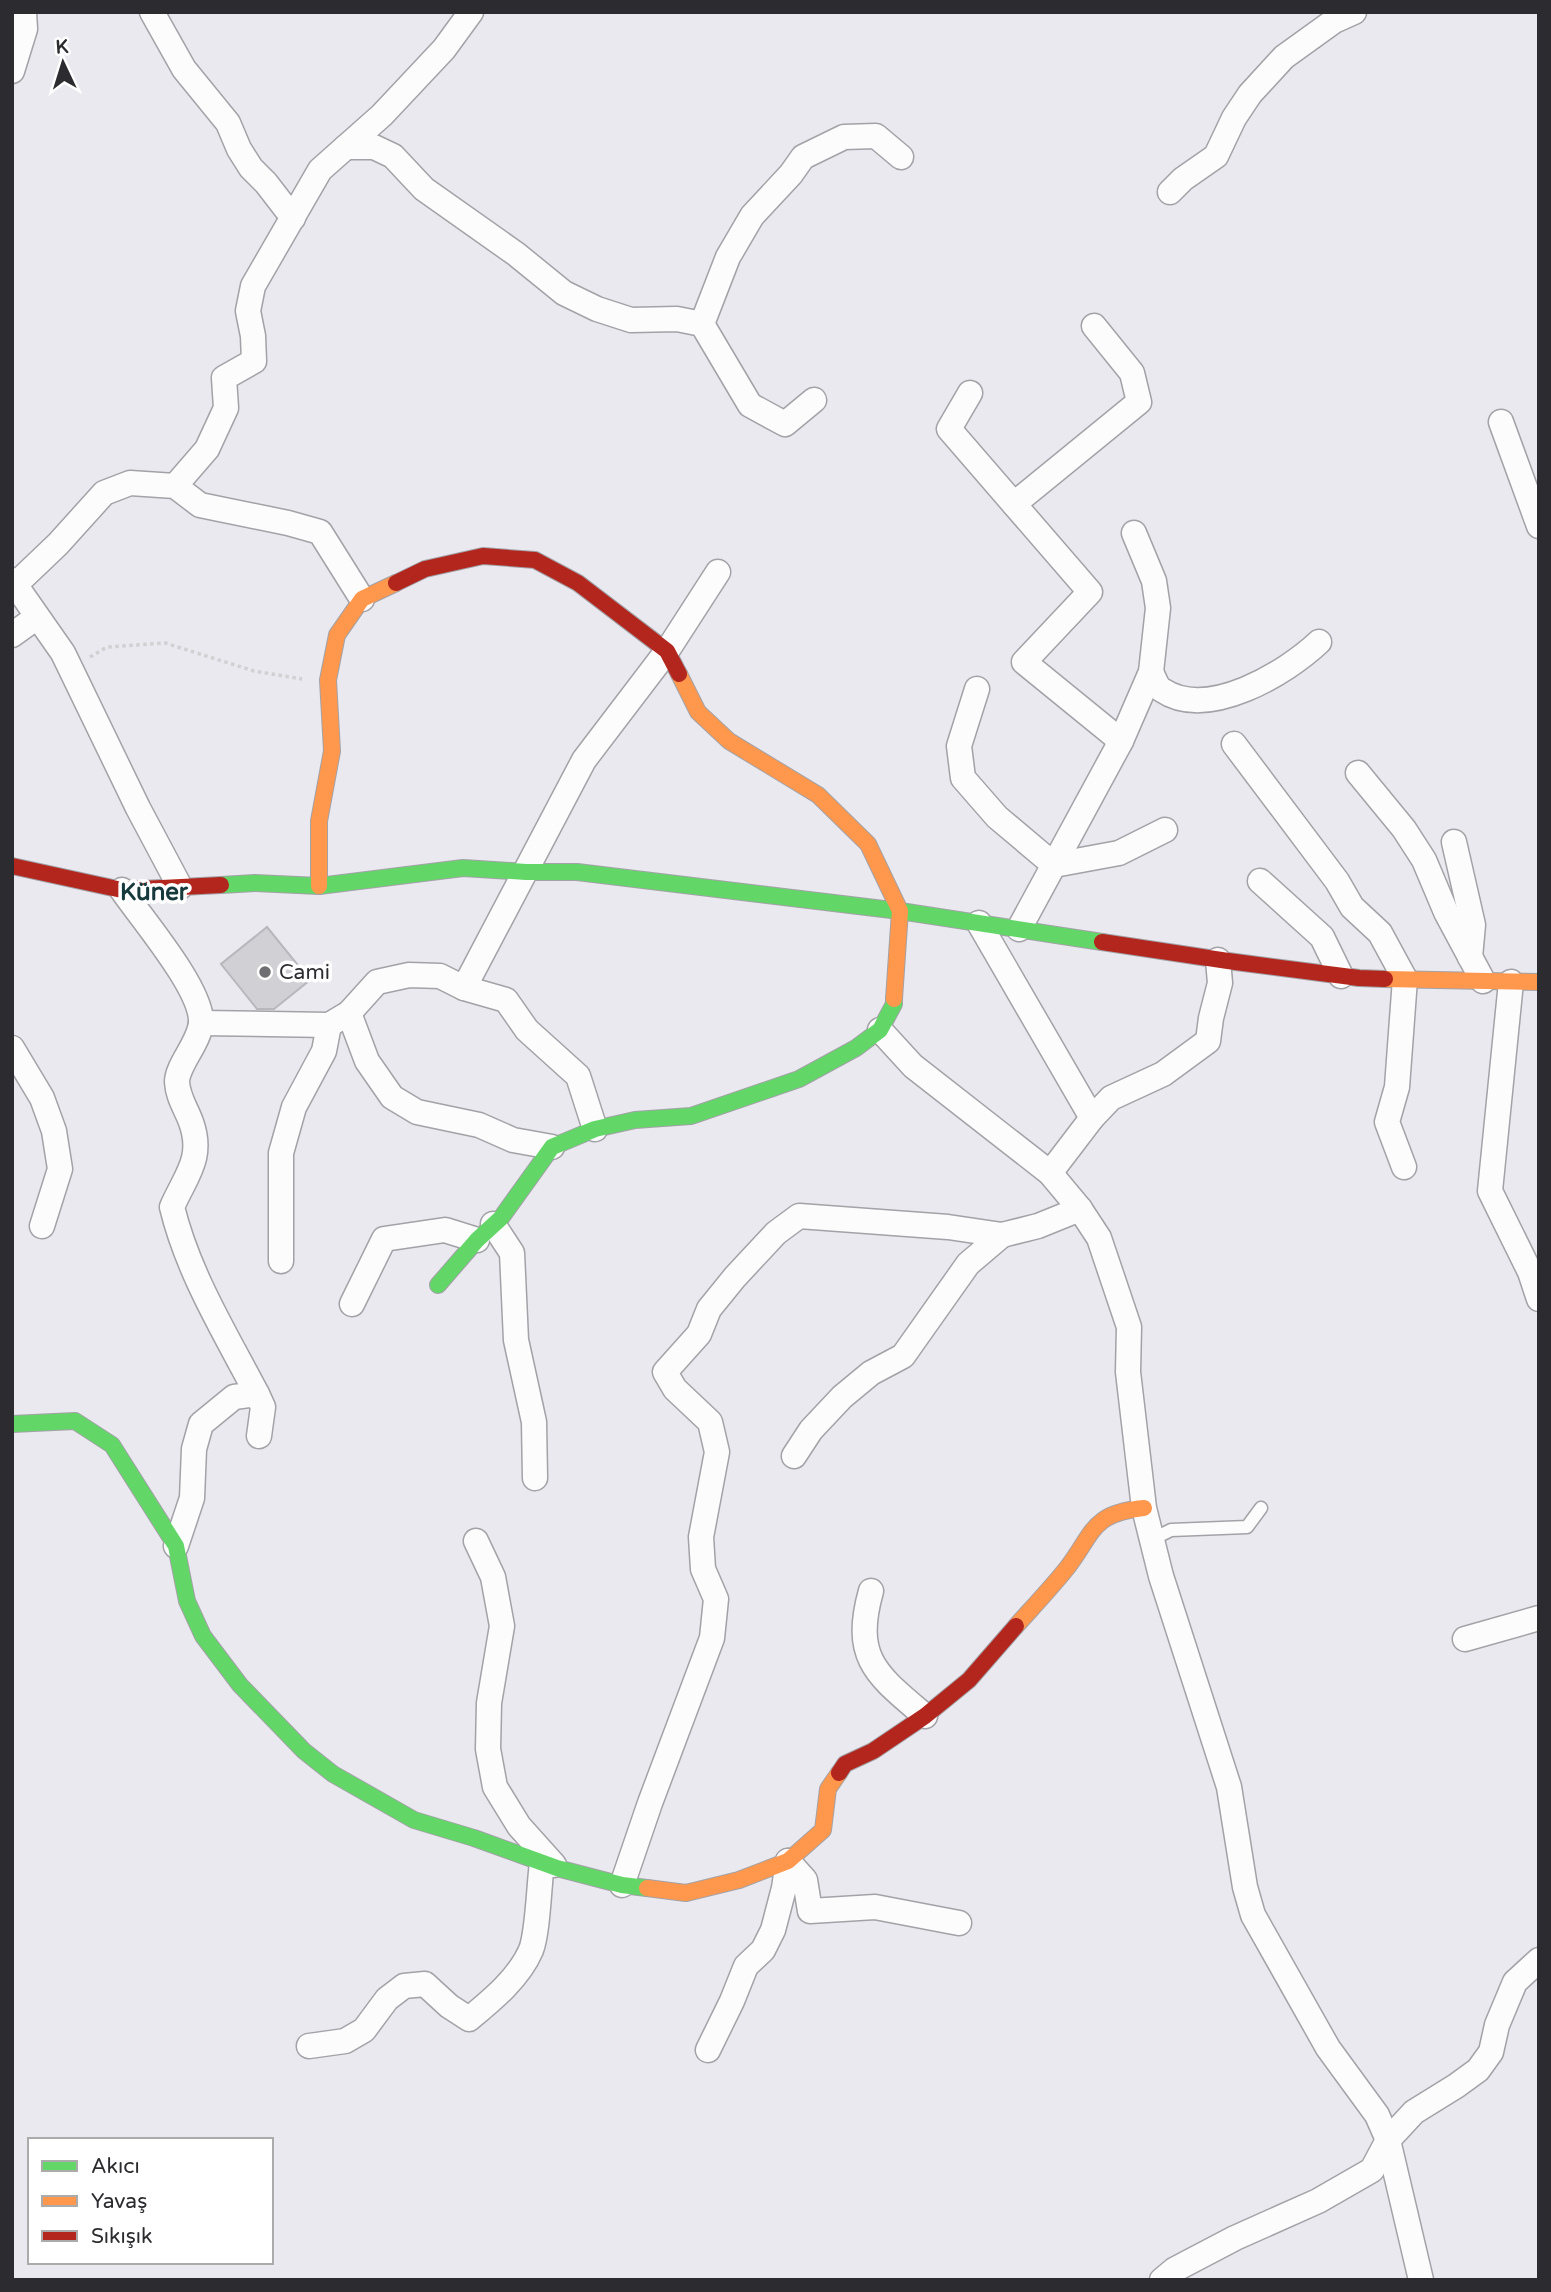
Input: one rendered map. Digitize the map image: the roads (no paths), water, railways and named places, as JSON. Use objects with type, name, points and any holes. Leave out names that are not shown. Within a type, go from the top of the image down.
[{"type":"street","points":[[12,71],[25,29],[24,12]]},
{"type":"street","points":[[152,12],[184,69],[228,123],[251,168],[293,218]]},
{"type":"street","points":[[176,486],[207,449],[226,408],[224,378],[254,361],[248,311],[253,286],[320,170],[382,115],[444,49],[471,12]]},
{"type":"street","points":[[1170,192],[1183,178],[1216,156],[1234,118],[1250,94],[1284,57],[1334,21],[1354,12]]},
{"type":"street","points":[[702,324],[728,257],[752,216],[803,157],[844,137],[876,136],[901,157]]},
{"type":"street","points":[[346,147],[374,147],[393,156],[424,189],[516,254],[564,293],[597,309],[631,320],[677,319],[702,324],[750,405],[785,424],[814,400]]},
{"type":"street","points":[[1014,504],[1139,402],[1132,373],[1094,326]]},
{"type":"street","points":[[970,393],[949,429],[1090,592],[1024,662],[1121,741]]},
{"type":"street","points":[[1501,422],[1539,526]]},
{"type":"street","points":[[180,887],[138,808],[63,653],[14,582],[58,544],[104,493],[130,483],[176,486],[200,505],[320,532],[362,599]]},
{"type":"street","points":[[1019,929],[1121,741],[1151,672],[1158,608],[1154,581],[1134,533]]},
{"type":"street","points":[[319,886],[319,821],[332,751],[328,680],[337,635],[362,599],[425,569],[483,556],[535,560],[578,583],[667,651],[698,712],[729,741],[818,795],[868,844],[900,911],[894,1004],[880,1030],[856,1048],[799,1079],[743,1100],[691,1116],[635,1120],[596,1129],[552,1147],[513,1140],[480,1125],[417,1112],[391,1097],[339,1019]]},
{"type":"street","points":[[464,988],[584,760],[667,651],[718,572]]},
{"type":"street","points":[[12,635],[37,617]]},
{"type":"street","points":[[1151,672],[1160,690],[1200,701],[1232,694],[1262,681],[1298,661],[1319,642]]},
{"type":"street","points":[[977,689],[960,746],[962,778],[997,817],[1054,865]]},
{"type":"street","points":[[1234,744],[1352,906],[1380,933],[1405,979],[1397,1087],[1387,1122],[1404,1167]]},
{"type":"street","points":[[1358,773],[1404,829],[1424,860],[1446,912],[1483,981]]},
{"type":"street","points":[[1054,865],[1119,853],[1165,830]]},
{"type":"street","points":[[1454,842],[1473,925],[1470,958]]},
{"type":"street","points":[[12,866],[121,890],[255,883],[319,886],[463,868],[578,872],[900,911],[1218,960],[1341,976],[1539,982]]},
{"type":"street","points":[[1260,881],[1322,937],[1341,976]]},
{"type":"street","points":[[121,890],[194,994],[201,1023],[193,1047],[177,1078],[179,1098],[197,1139],[193,1165],[172,1207],[180,1241],[263,1407],[259,1436]]},
{"type":"street","points":[[979,923],[1092,1118]]},
{"type":"street","points":[[1050,1173],[1092,1118],[1111,1098],[1163,1074],[1209,1041],[1211,1018],[1220,983],[1218,960]]},
{"type":"street","points":[[281,1261],[281,1153],[294,1107],[339,1019],[377,982],[409,975],[440,976],[464,988],[506,1000],[527,1030],[578,1076],[596,1129]]},
{"type":"street","points":[[1511,982],[1490,1191],[1530,1272],[1539,1299]]},
{"type":"street","points":[[201,1023],[339,1019]]},
{"type":"street","points":[[880,1030],[913,1066],[1050,1173],[1080,1209],[1099,1238],[1129,1326],[1128,1372],[1144,1508],[1161,1576],[1228,1787],[1245,1887],[1253,1915],[1328,2048],[1377,2115],[1388,2140],[1421,2280]]},
{"type":"street","points":[[12,1048],[42,1098],[54,1131],[60,1169],[42,1226]]},
{"type":"street","points":[[438,1285],[501,1218],[552,1147]]},
{"type":"street","points":[[794,1456],[811,1430],[842,1397],[871,1373],[903,1356],[968,1264],[1002,1236],[1038,1226],[1080,1209]]},
{"type":"street","points":[[622,1885],[712,1637],[716,1599],[703,1569],[701,1537],[717,1452],[709,1422],[676,1389],[665,1372],[699,1334],[709,1309],[735,1277],[776,1233],[799,1216],[948,1227],[1002,1236]]},
{"type":"street","points":[[352,1304],[384,1239],[445,1230],[485,1232],[512,1253],[516,1340],[534,1422],[535,1478]]},
{"type":"street","points":[[176,1546],[191,1498],[194,1449],[201,1424],[234,1397],[257,1394]]},
{"type":"street","points":[[12,1424],[75,1421],[112,1446],[176,1546],[187,1601],[203,1636],[240,1685],[304,1751],[333,1774],[414,1820],[549,1865],[622,1885],[686,1894],[739,1880],[788,1861],[823,1830],[828,1789],[845,1765],[873,1751],[925,1716],[969,1680],[1068,1567],[1093,1528],[1121,1510],[1144,1508]]},
{"type":"street","points":[[309,2046],[345,2041],[364,2030],[387,1998],[404,1986],[425,1984],[449,2006],[469,2019],[494,1999],[521,1968],[532,1947],[549,1865],[519,1826],[495,1787],[488,1749],[489,1703],[502,1626],[493,1577],[477,1541]]},
{"type":"street","points":[[870,1591],[864,1615],[864,1643],[873,1665],[886,1683],[925,1716]]},
{"type":"street","points":[[1465,1640],[1539,1618]]},
{"type":"street","points":[[788,1861],[804,1880],[810,1911],[875,1906],[959,1923]]},
{"type":"street","points":[[708,2050],[746,1966],[763,1950],[773,1930],[788,1861]]},
{"type":"street","points":[[1162,2280],[1174,2270],[1235,2238],[1318,2201],[1372,2171],[1388,2140],[1414,2112],[1478,2070],[1491,2052],[1497,2025],[1515,1982],[1539,1960]]},
{"type":"lane","points":[[1152,1540],[1171,1530],[1247,1527],[1261,1508]]},
{"type":"place","name":"Cami","points":[[265,972]]},
{"type":"district","name":"Küner","points":[[154,892]]}]
